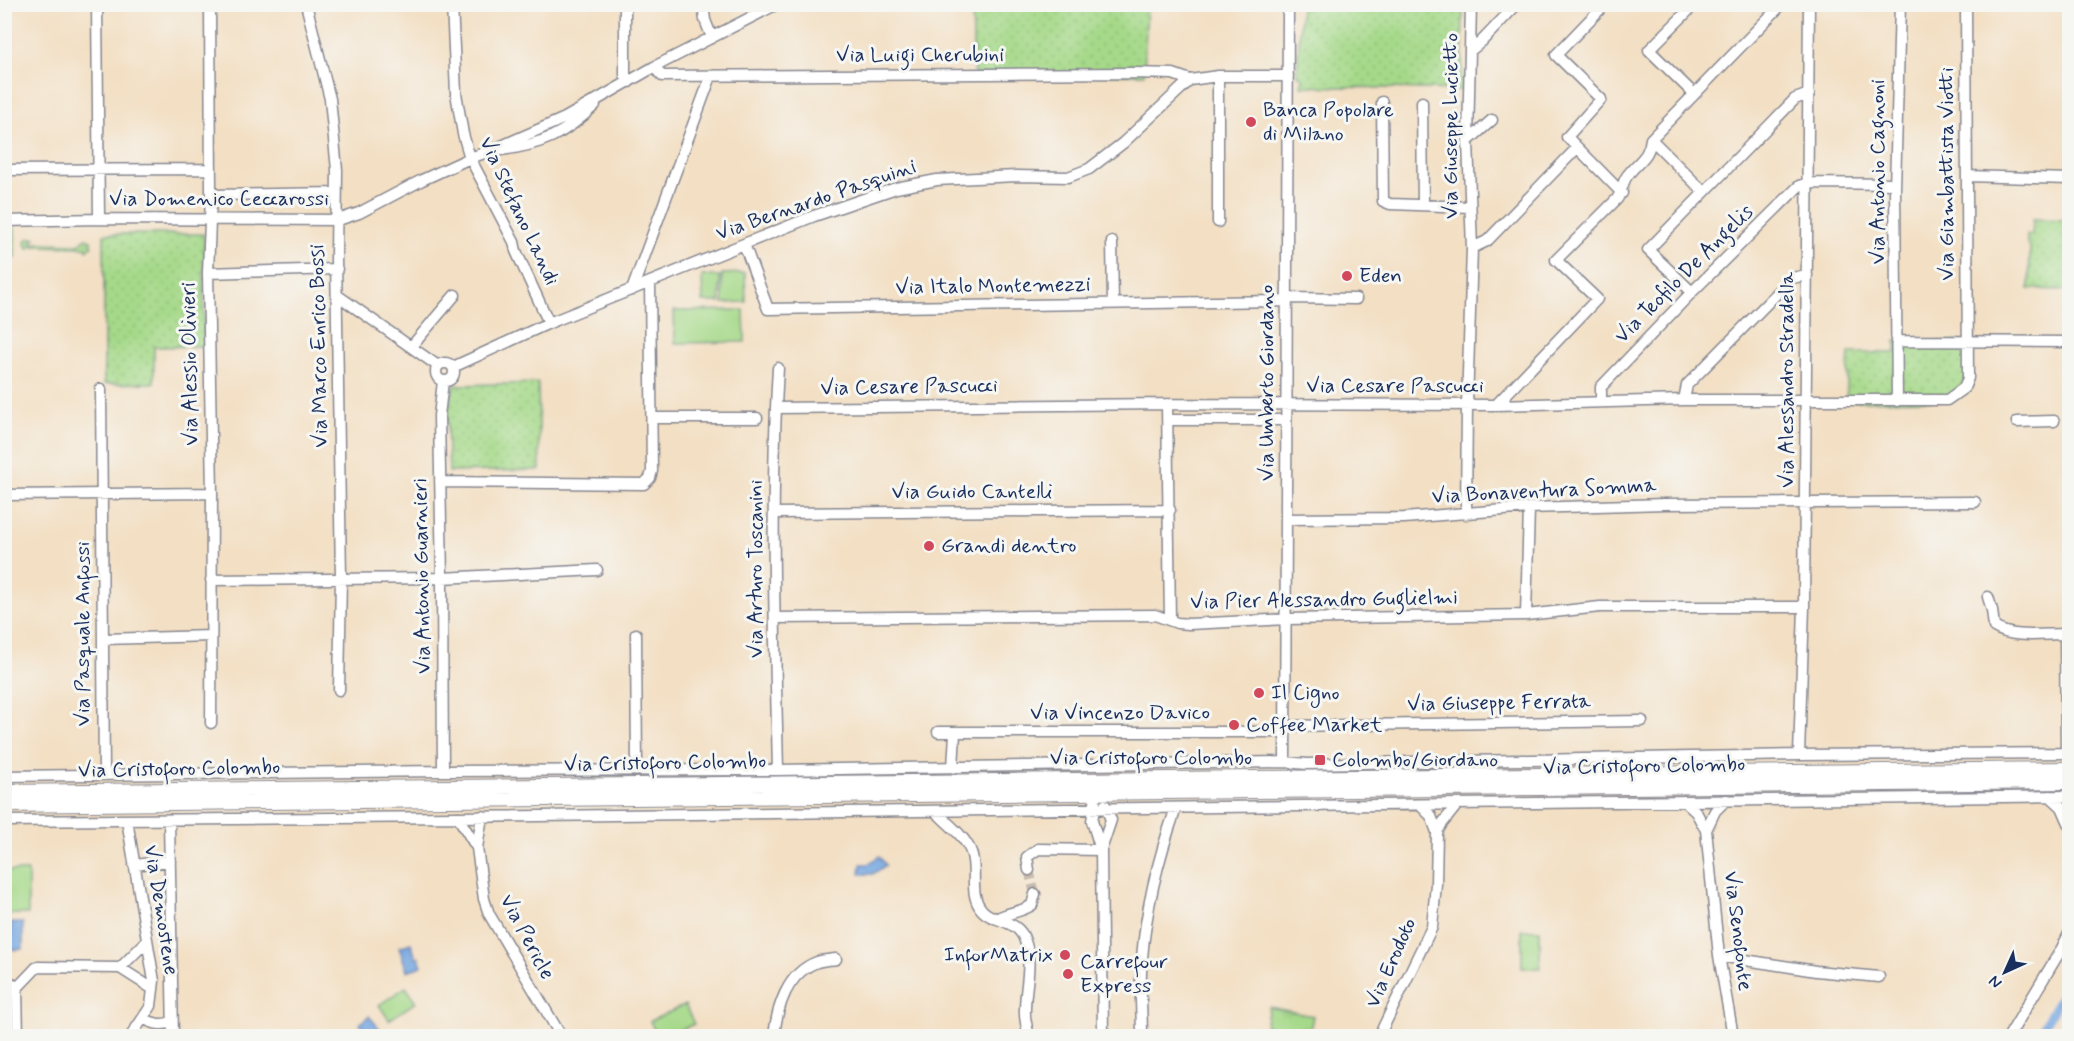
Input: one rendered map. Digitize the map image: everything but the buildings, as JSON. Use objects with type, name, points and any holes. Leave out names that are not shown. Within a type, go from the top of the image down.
[{"type":"main road","name":"Via Cristoforo Colombo","points":[[4,792],[2070,769]]},
{"type":"main road","name":"Via Cristoforo Colombo","points":[[4,805],[859,795],[1095,780],[2070,782]]},
{"type":"street","points":[[97,4],[99,219]]},
{"type":"street","name":"Via Alessio Olivieri","points":[[210,4],[211,195],[208,273],[212,493],[211,723]]},
{"type":"street","name":"Via Marco Enrico Bossi","points":[[306,4],[330,99],[338,170],[336,193],[341,578],[339,690]]},
{"type":"street","name":"Via Stefano Landi","points":[[452,4],[456,93],[470,158],[514,242],[549,323]]},
{"type":"street","points":[[625,4],[625,75],[629,82]]},
{"type":"street","points":[[703,4],[705,20],[712,38]]},
{"type":"street","name":"Via Domenico Ceccarossi","points":[[4,221],[338,220],[359,213],[470,158],[565,118],[654,67],[777,4]]},
{"type":"street","name":"Via Umberto Giordano","points":[[1285,762],[1288,4]]},
{"type":"street","name":"Via Giuseppe Lucietto","points":[[1466,514],[1472,248],[1468,141],[1471,4]]},
{"type":"street","points":[[1471,50],[1517,4]]},
{"type":"street","points":[[1605,4],[1556,55],[1601,99],[1567,137],[1622,193]]},
{"type":"street","points":[[1694,94],[1649,50],[1695,4]]},
{"type":"street","points":[[1496,405],[1597,299],[1557,260],[1622,193],[1625,178],[1650,152],[1651,139],[1782,4]]},
{"type":"street","name":"Via Alessandro Stradella","points":[[1799,755],[1804,607],[1809,4]]},
{"type":"street","name":"Via Antonio Cagnoni","points":[[1896,401],[1895,184],[1900,4]]},
{"type":"street","name":"Via Giambattista Viotti","points":[[1966,4],[1968,342]]},
{"type":"street","name":"Via Luigi Cherubini","points":[[654,67],[662,76],[1134,73],[1173,74],[1190,80]]},
{"type":"street","points":[[632,290],[711,76]]},
{"type":"street","points":[[1218,76],[1218,222]]},
{"type":"street","points":[[1190,80],[1218,76],[1287,76]]},
{"type":"street","name":"Via Bernardo Pasquini","points":[[453,367],[549,323],[744,244],[814,216],[896,188],[937,180],[1016,176],[1068,177],[1089,169],[1123,142],[1190,80]]},
{"type":"street","points":[[1692,292],[1648,250],[1795,99],[1809,94]]},
{"type":"street","points":[[1382,102],[1383,201],[1390,204],[1470,207]]},
{"type":"street","points":[[1422,102],[1423,206]]},
{"type":"street","points":[[1468,141],[1492,120]]},
{"type":"street","points":[[1651,139],[1704,192]]},
{"type":"street","points":[[1472,248],[1487,241],[1577,148]]},
{"type":"street","points":[[4,170],[210,168]]},
{"type":"street","points":[[1967,176],[2070,179]]},
{"type":"street","points":[[1808,183],[1895,184]]},
{"type":"street","name":"Via Teofilo De Angelis","points":[[1601,402],[1601,387],[1692,292],[1799,186],[1808,183]]},
{"type":"street","points":[[211,195],[336,193]]},
{"type":"street","points":[[1112,242],[1113,304]]},
{"type":"street","name":"Via Italo Montemezzi","points":[[744,244],[768,309],[1356,299]]},
{"type":"street","points":[[208,273],[337,269]]},
{"type":"street","points":[[1684,400],[1687,384],[1792,278],[1807,275]]},
{"type":"street","points":[[440,482],[644,484],[650,478],[652,471],[650,282]]},
{"type":"street","points":[[337,296],[438,366]]},
{"type":"street","points":[[411,347],[455,296]]},
{"type":"street","points":[[1896,341],[2070,342]]},
{"type":"street","name":"Via Cesare Pascucci","points":[[776,408],[1167,404],[1496,405],[1684,400],[1805,402],[1947,400],[1964,388],[1968,378],[1968,342]]},
{"type":"street","points":[[445,363],[453,367],[452,378],[442,381],[436,373],[438,366],[445,363]]},
{"type":"street","name":"Via Arturo Toscanini","points":[[778,368],[775,513],[778,770]]},
{"type":"street","name":"Via Antonio Guarnieri","points":[[442,381],[439,416],[443,771]]},
{"type":"street","name":"Via Pasquale Anfossi","points":[[101,389],[104,776]]},
{"type":"street","points":[[1167,404],[1170,620]]},
{"type":"street","points":[[652,418],[757,418]]},
{"type":"street","name":"Via Cesare Pascucci","points":[[1168,420],[1286,420]]},
{"type":"street","points":[[2017,422],[2054,421]]},
{"type":"street","points":[[4,495],[102,492],[212,493]]},
{"type":"street","name":"Via Bonaventura Somma","points":[[1286,519],[1404,518],[1529,508],[1665,504],[1976,502]]},
{"type":"street","points":[[1526,615],[1529,508]]},
{"type":"street","name":"Via Guido Cantelli","points":[[775,513],[1170,510]]},
{"type":"street","points":[[211,580],[442,578],[597,570]]},
{"type":"street","name":"Via Cristoforo Colombo","points":[[4,776],[953,768],[1095,780],[1285,762],[1307,764],[1799,755],[2068,753],[2065,634],[2017,634],[2001,631],[1994,627],[1988,597]]},
{"type":"street","name":"Via Pier Alessandro Guglielmi","points":[[775,618],[1156,615],[1189,624],[1287,619],[1526,615],[1600,607],[1804,607]]},
{"type":"street","points":[[103,639],[211,636]]},
{"type":"street","points":[[633,641],[637,770]]},
{"type":"street","name":"Via Giuseppe Ferrata","points":[[1285,729],[1642,721]]},
{"type":"street","name":"Via Vincenzo Davico","points":[[938,732],[1285,729]]},
{"type":"street","points":[[953,768],[955,733]]},
{"type":"street","points":[[1307,764],[1326,778]]},
{"type":"street","points":[[1095,780],[1093,824],[1101,850],[1104,1036]]},
{"type":"street","points":[[1095,780],[1111,822],[1101,850]]},
{"type":"street","points":[[859,795],[880,812]]},
{"type":"street","points":[[2050,796],[2062,807],[2070,825]]},
{"type":"street","name":"Via Cristoforo Colombo","points":[[4,821],[1421,806],[2070,796]]},
{"type":"street","points":[[1706,830],[1715,811],[1726,800]]},
{"type":"street","points":[[1684,801],[1696,812],[1706,830]]},
{"type":"street","points":[[1437,832],[1457,805]]},
{"type":"street","points":[[1421,806],[1431,816],[1437,832]]},
{"type":"street","points":[[1142,1036],[1143,948],[1163,845],[1176,808]]},
{"type":"street","points":[[935,811],[969,848],[974,860],[978,905],[984,913],[1018,930],[1026,942],[1028,983],[1024,1012],[1029,1036]]},
{"type":"street","name":"Via Pericle","points":[[482,816],[477,848],[484,899],[489,914],[561,1036]]},
{"type":"street","name":"Via Pericle","points":[[458,817],[477,848]]},
{"type":"street","name":"Via Demostene","points":[[127,820],[154,981],[151,1006],[131,1036]]},
{"type":"street","name":"Via Demostene","points":[[170,820],[173,1036]]},
{"type":"street","name":"Via Senofonte","points":[[1706,830],[1719,956],[1733,1036]]},
{"type":"street","name":"Via Erodoto","points":[[1379,1036],[1432,927],[1437,832]]},
{"type":"street","points":[[1029,870],[1027,857],[1038,849],[1101,850]]},
{"type":"street","points":[[134,866],[170,861]]},
{"type":"street","points":[[998,918],[1025,910],[1032,904],[1035,894]]},
{"type":"street","points":[[2010,1036],[2070,932]]},
{"type":"street","points":[[120,968],[147,940]]},
{"type":"street","points":[[1719,956],[1816,971],[1879,977]]},
{"type":"street","points":[[774,1036],[779,1009],[787,989],[795,978],[817,962],[836,959]]},
{"type":"street","points":[[18,1036],[17,988],[37,967],[120,968],[153,989]]},
{"type":"street","points":[[4,977],[17,988]]},
{"type":"street","points":[[144,1018],[155,1024],[163,1025],[172,1022]]},
{"type":"green space","points":[[972,5],[1147,5],[1144,74],[974,74]]},
{"type":"green space","points":[[1301,5],[1463,5],[1462,90],[1301,86],[1303,78],[1297,74]]},
{"type":"green space","points":[[2033,219],[2069,220],[2069,290],[2029,289],[2030,246],[2027,245],[2027,235],[2032,235]]},
{"type":"green space","points":[[15,228],[15,258],[5,257],[5,229]]},
{"type":"green space","points":[[104,234],[204,234],[204,346],[154,347],[154,383],[104,384]]},
{"type":"green space","points":[[30,238],[35,238],[31,243],[79,244],[86,238],[91,240],[92,246],[87,250],[86,247],[30,246],[29,249],[25,244]]},
{"type":"green space","points":[[745,273],[746,302],[723,303],[722,274]]},
{"type":"green space","points":[[702,276],[720,276],[720,302],[703,302]]},
{"type":"green space","points":[[744,310],[745,342],[675,343],[674,311]]},
{"type":"green space","points":[[1896,341],[1968,342],[1968,378],[1947,400],[1846,401],[1849,353],[1896,353]]},
{"type":"green space","points":[[538,383],[540,470],[449,472],[448,416],[455,385]]},
{"type":"green space","points":[[6,871],[28,871],[28,914],[6,914]]},
{"type":"green space","points":[[1522,930],[1540,930],[1540,968],[1522,968]]},
{"type":"green space","points":[[406,987],[416,1002],[389,1020],[379,1005]]},
{"type":"green space","points":[[685,1005],[694,1024],[666,1036],[657,1036],[650,1021]]},
{"type":"green space","points":[[1269,1007],[1313,1016],[1309,1036],[1265,1028]]},
{"type":"water","points":[[879,856],[886,865],[873,874],[860,874],[861,864],[868,864]]},
{"type":"water","points":[[11,923],[23,923],[23,949],[11,950]]},
{"type":"water","points":[[411,943],[416,958],[419,957],[422,966],[407,971],[399,947]]},
{"type":"water","points":[[369,1016],[385,1035],[371,1036],[360,1024]]},
{"type":"waterway","points":[[2038,1036],[2070,981]]},
{"type":"tunnel","points":[[1029,870],[1035,894]]},
{"type":"place","name":"Banca Popolare di Milano","points":[[1251,122]]},
{"type":"place","name":"Eden","points":[[1347,276]]},
{"type":"place","name":"Grandi dentro","points":[[929,546]]},
{"type":"place","name":"Il Cigno","points":[[1259,693]]},
{"type":"place","name":"Coffee Market","points":[[1234,725]]},
{"type":"place","name":"Colombo/Giordano","points":[[1320,760]]},
{"type":"place","name":"InforMatrix","points":[[1065,955]]},
{"type":"place","name":"Carrefour Express","points":[[1068,974]]}]
